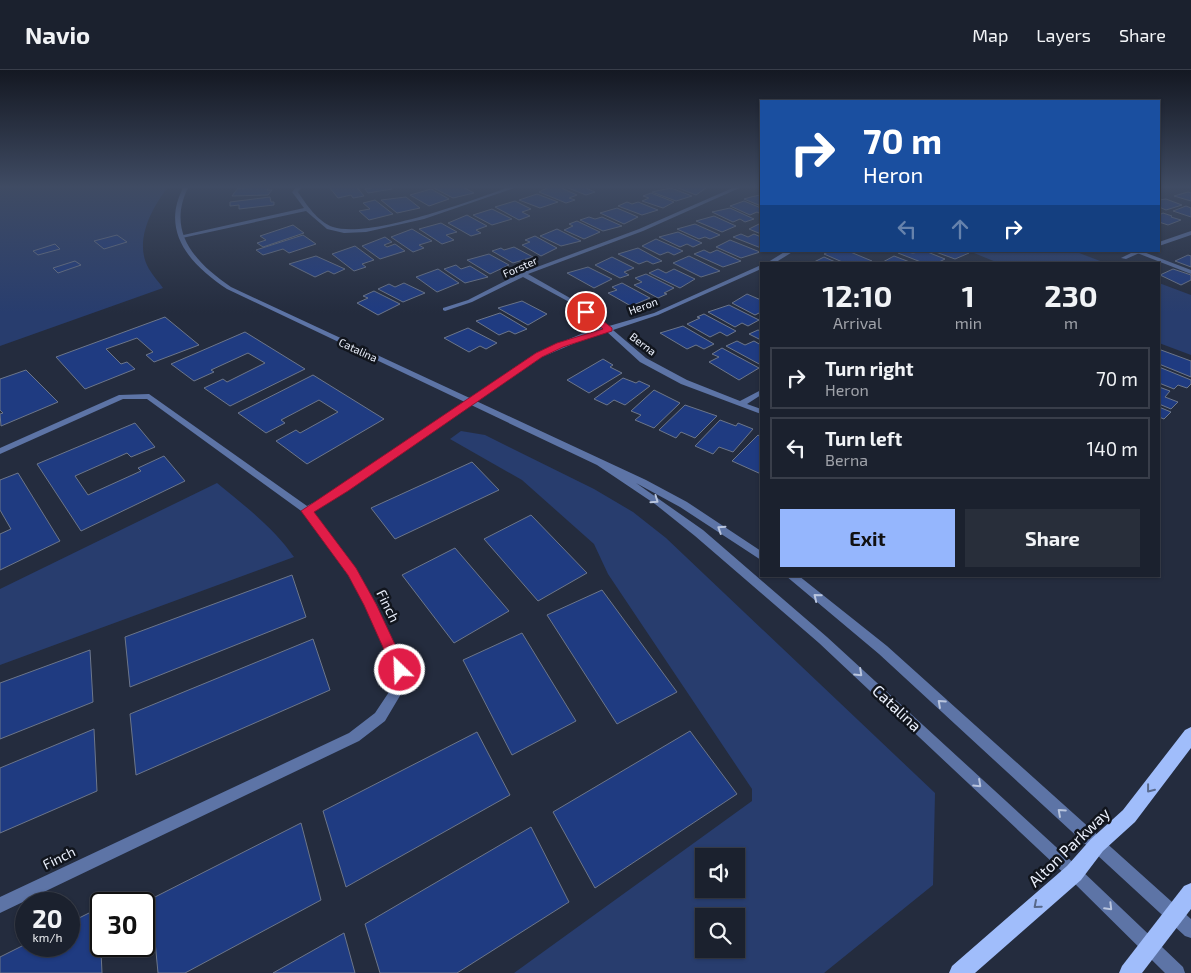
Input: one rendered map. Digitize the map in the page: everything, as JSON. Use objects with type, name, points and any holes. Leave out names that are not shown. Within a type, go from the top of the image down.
[{"type":"main road","name":"Alton Parkway","points":[[959,973],[1074,873],[1097,845],[1129,816],[1191,735]]},
{"type":"main road","points":[[1129,973],[1191,893]]},
{"type":"street","name":"Catalina","points":[[180,228],[187,249],[197,264],[229,288],[600,463],[630,474],[659,490],[760,555]]},
{"type":"street","points":[[182,236],[218,228]]},
{"type":"street","points":[[331,228],[349,232],[374,228]]},
{"type":"street","name":"Forster","points":[[445,309],[470,301],[523,274],[645,228]]},
{"type":"street","points":[[1160,244],[1191,233]]},
{"type":"street","points":[[772,262],[789,252]]},
{"type":"street","points":[[1124,258],[1138,252],[1191,272]]},
{"type":"street","name":"Heron","points":[[307,511],[337,493],[539,355],[576,339],[656,314],[760,266]]},
{"type":"street","name":"Berna","points":[[523,274],[575,303],[643,360],[684,382],[760,412]]},
{"type":"street","points":[[741,404],[760,393]]},
{"type":"street","name":"Finch","points":[[0,450],[122,397],[149,396],[307,511],[352,572],[370,604],[400,670],[395,694],[380,717],[354,736],[0,904]]},
{"type":"street","name":"Catalina","points":[[600,463],[658,502],[699,533],[823,640],[1074,873],[1177,973]]},
{"type":"street","points":[[792,577],[883,650],[1191,930]]},
{"type":"shaded area","points":[[0,228],[146,228],[143,248],[145,259],[149,269],[163,288],[0,346]]},
{"type":"shaded area","points":[[971,252],[1077,252],[1103,262],[996,262]]},
{"type":"shaded area","points":[[1160,283],[1191,295],[1191,355],[1160,343]]},
{"type":"shaded area","points":[[461,431],[485,435],[594,489],[633,512],[666,538],[935,793],[933,885],[824,973],[514,973],[752,801],[752,789],[608,574],[594,544],[522,480],[450,439]]},
{"type":"shaded area","points":[[217,483],[268,526],[294,557],[0,665],[0,589]]},
{"type":"building","points":[[284,228],[297,228],[304,233],[263,247],[257,243],[266,240],[260,236]]},
{"type":"building","points":[[450,228],[457,232],[446,235],[454,240],[442,244],[419,229]]},
{"type":"building","points":[[457,228],[481,228],[476,230],[481,233],[471,236]]},
{"type":"building","points":[[568,228],[592,228],[600,232],[584,239],[564,230]]},
{"type":"building","points":[[597,228],[614,228],[603,231]]},
{"type":"building","points":[[704,228],[720,235],[710,239],[705,237],[699,239],[677,229]]},
{"type":"building","points":[[713,228],[731,228],[722,232]]},
{"type":"building","points":[[760,228],[760,234],[749,229]]},
{"type":"building","points":[[412,229],[432,241],[419,245],[424,248],[413,252],[391,237]]},
{"type":"building","points":[[557,229],[581,241],[561,246],[540,236]]},
{"type":"building","points":[[678,232],[702,243],[693,247],[687,244],[680,247],[659,237]]},
{"type":"building","points":[[741,234],[748,237],[754,234],[760,237],[760,248],[733,237]]},
{"type":"building","points":[[117,235],[127,242],[104,249],[94,241]]},
{"type":"building","points":[[303,235],[316,244],[289,253],[283,249],[263,255],[256,250]]},
{"type":"building","points":[[535,236],[557,248],[541,256],[522,245],[530,242],[525,240]]},
{"type":"building","points":[[385,237],[392,242],[384,245],[387,247],[395,244],[405,251],[380,259],[362,246]]},
{"type":"building","points":[[656,239],[683,251],[674,255],[668,252],[660,255],[642,246]]},
{"type":"building","points":[[730,240],[760,252],[741,258],[716,247]]},
{"type":"building","points":[[55,244],[60,249],[38,255],[33,251]]},
{"type":"building","points":[[355,246],[374,260],[362,264],[366,267],[354,271],[332,254]]},
{"type":"building","points":[[514,247],[533,257],[513,263],[492,251],[501,248],[504,250]]},
{"type":"building","points":[[638,248],[662,261],[653,264],[647,261],[639,264],[618,254]]},
{"type":"building","points":[[704,250],[710,253],[717,250],[741,261],[723,267],[694,254]]},
{"type":"building","points":[[828,252],[850,252],[872,261],[842,262],[824,254]]},
{"type":"building","points":[[928,252],[945,259],[939,262],[921,262],[898,253]]},
{"type":"building","points":[[936,252],[969,253],[955,259]]},
{"type":"building","points":[[489,254],[509,265],[490,274],[467,260]]},
{"type":"building","points":[[1188,255],[1191,256],[1191,267],[1175,261]]},
{"type":"building","points":[[316,256],[345,269],[334,274],[328,271],[315,277],[289,264]]},
{"type":"building","points":[[689,256],[720,271],[701,277],[673,263]]},
{"type":"building","points":[[894,256],[910,262],[883,262]]},
{"type":"building","points":[[612,257],[634,268],[624,272],[629,275],[620,278],[595,265]]},
{"type":"building","points":[[824,257],[835,262],[814,262]]},
{"type":"building","points":[[75,261],[81,265],[58,273],[53,268]]},
{"type":"building","points":[[456,265],[461,269],[470,266],[488,277],[465,283],[444,269]]},
{"type":"building","points":[[588,267],[612,279],[594,288],[567,273]]},
{"type":"building","points":[[438,269],[459,283],[437,292],[416,277]]},
{"type":"building","points":[[658,269],[666,273],[674,269],[695,279],[680,288],[649,273]]},
{"type":"building","points":[[1173,269],[1191,275],[1191,280],[1181,285],[1160,275]]},
{"type":"building","points":[[646,274],[674,288],[658,298],[634,285],[642,282],[635,278]]},
{"type":"building","points":[[404,283],[425,293],[403,302],[378,289],[389,284],[395,287]]},
{"type":"building","points":[[622,283],[650,298],[631,306],[608,293],[617,290],[612,287]]},
{"type":"building","points":[[374,291],[400,304],[378,315],[357,303],[368,298],[363,296]]},
{"type":"building","points":[[747,294],[760,300],[760,312],[755,315],[732,303]]},
{"type":"building","points":[[522,301],[547,314],[528,325],[498,308]]},
{"type":"building","points":[[729,305],[759,320],[748,326],[742,323],[735,327],[708,312]]},
{"type":"building","points":[[500,313],[527,329],[515,334],[509,331],[499,335],[476,321]]},
{"type":"building","points":[[704,314],[736,331],[727,336],[720,332],[710,337],[687,324]]},
{"type":"building","points":[[165,317],[199,345],[154,362],[146,355],[153,352],[137,338],[106,349],[121,364],[127,362],[135,369],[85,389],[56,357]]},
{"type":"building","points":[[683,326],[714,344],[704,349],[696,345],[687,349],[660,333]]},
{"type":"building","points":[[468,328],[497,343],[486,349],[480,346],[469,352],[444,338]]},
{"type":"building","points":[[760,331],[760,340],[749,334]]},
{"type":"building","points":[[245,332],[305,369],[230,406],[204,388],[223,379],[227,382],[265,363],[248,353],[211,370],[214,372],[194,381],[171,364]]},
{"type":"building","points":[[737,341],[745,345],[754,341],[760,344],[760,364],[726,346]]},
{"type":"building","points":[[722,348],[759,368],[739,380],[709,362],[719,357],[712,354]]},
{"type":"building","points":[[1160,351],[1191,361],[1191,377],[1160,364]]},
{"type":"building","points":[[603,359],[613,365],[610,367],[622,373],[589,393],[567,380]]},
{"type":"building","points":[[1160,367],[1191,380],[1191,384],[1187,388],[1178,385],[1174,389],[1160,383]]},
{"type":"building","points":[[26,370],[58,402],[1,426],[0,414],[3,413],[0,410],[0,379]]},
{"type":"building","points":[[313,375],[384,419],[307,464],[276,441],[296,430],[300,433],[338,412],[319,400],[281,420],[285,423],[266,433],[238,413]]},
{"type":"building","points":[[623,378],[636,383],[639,381],[650,386],[625,405],[614,400],[607,405],[594,399]]},
{"type":"building","points":[[1160,387],[1170,391],[1165,397],[1178,402],[1171,409],[1160,404]]},
{"type":"building","points":[[654,390],[680,403],[654,428],[635,420],[641,415],[631,411]]},
{"type":"building","points":[[685,405],[717,416],[695,438],[681,432],[676,438],[659,430]]},
{"type":"building","points":[[1160,407],[1171,412],[1164,419],[1160,417]]},
{"type":"building","points":[[720,420],[736,426],[738,423],[753,429],[733,452],[719,447],[713,454],[695,446]]},
{"type":"building","points":[[135,423],[155,447],[131,457],[127,453],[75,476],[88,495],[141,471],[138,468],[164,456],[185,481],[81,531],[37,464]]},
{"type":"building","points":[[758,435],[760,436],[760,474],[732,461]]},
{"type":"building","points":[[472,462],[499,490],[395,539],[371,508]]},
{"type":"building","points":[[18,473],[60,541],[0,570],[0,534],[11,529],[0,510],[0,480]]},
{"type":"building","points":[[531,515],[587,573],[538,601],[484,539]]},
{"type":"building","points":[[455,548],[509,611],[454,643],[402,575]]},
{"type":"building","points":[[292,575],[306,617],[130,687],[125,637]]},
{"type":"building","points":[[602,590],[677,692],[617,724],[547,615]]},
{"type":"building","points":[[522,633],[576,721],[512,755],[463,660]]},
{"type":"building","points":[[313,639],[330,690],[136,775],[130,714]]},
{"type":"building","points":[[90,650],[93,702],[0,739],[0,683]]},
{"type":"building","points":[[94,729],[97,791],[0,833],[0,768]]},
{"type":"building","points":[[690,731],[737,794],[595,888],[553,812]]},
{"type":"building","points":[[477,732],[510,795],[346,887],[323,811]]},
{"type":"building","points":[[301,823],[321,900],[185,973],[158,973],[155,941],[155,897]]},
{"type":"building","points":[[531,827],[569,902],[457,973],[380,973],[365,924]]},
{"type":"building","points":[[90,912],[90,957],[101,957],[102,973],[0,973],[0,957],[15,950],[15,957],[80,957],[80,918]]},
{"type":"building","points":[[344,933],[355,973],[273,973]]},
{"type":"route","points":[[400,670],[370,604],[352,572],[307,511],[450,417],[539,355],[584,336],[609,330],[586,312]]}]
